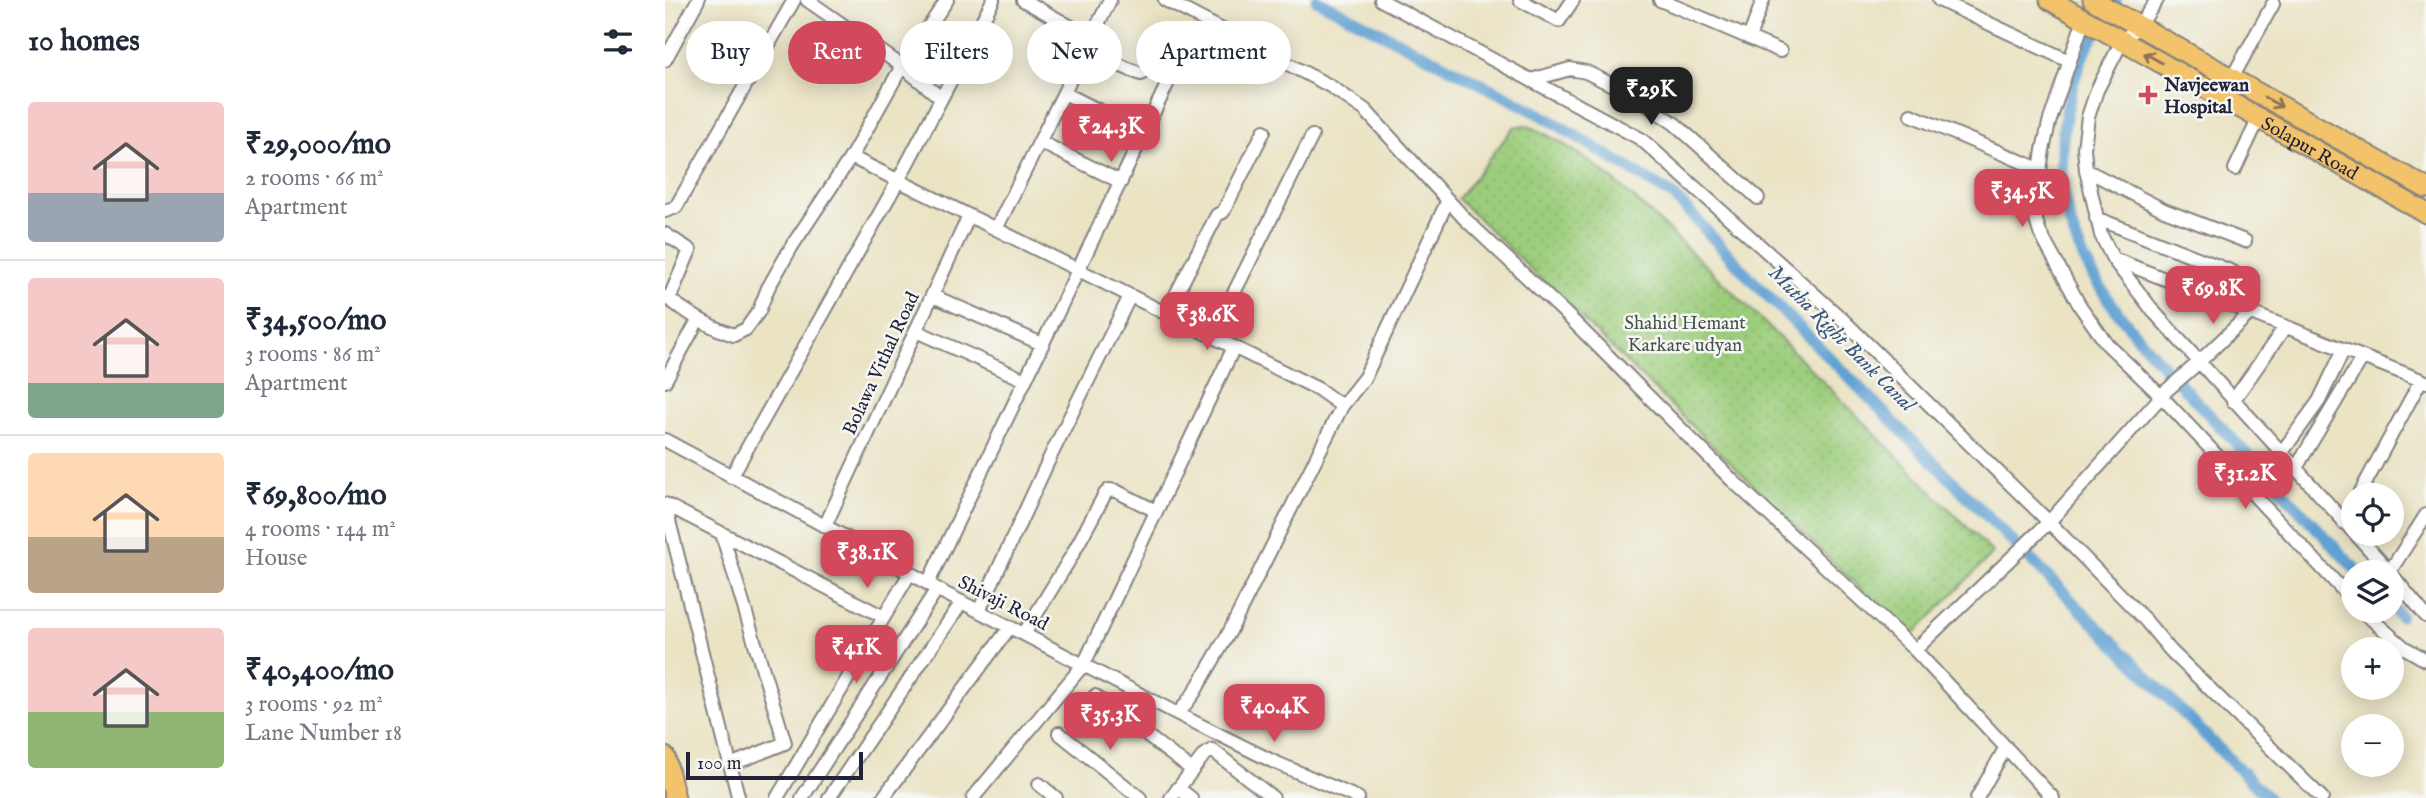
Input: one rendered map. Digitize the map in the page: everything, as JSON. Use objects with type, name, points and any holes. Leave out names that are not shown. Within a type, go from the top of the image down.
[{"type":"highway","name":"Solapur Road","points":[[2050,0],[2426,213]]},
{"type":"highway","name":"Solapur Road","points":[[2096,1],[2426,188]]},
{"type":"highway","points":[[665,757],[675,798]]},
{"type":"street","points":[[665,60],[698,0]]},
{"type":"street","points":[[665,211],[676,207],[794,0]]},
{"type":"street","points":[[807,0],[900,65]]},
{"type":"street","points":[[933,21],[947,0]]},
{"type":"street","points":[[731,477],[898,181],[993,0]]},
{"type":"street","points":[[1023,0],[1061,21]]},
{"type":"street","points":[[1100,21],[1110,0]]},
{"type":"street","points":[[1165,0],[1349,98],[1365,110],[1448,200],[1732,480],[1915,650],[2053,798]]},
{"type":"street","points":[[1381,0],[1640,139],[1843,320],[2045,525],[2146,621],[2171,651],[2322,798]]},
{"type":"street","points":[[1520,0],[1559,21],[1573,0]]},
{"type":"street","points":[[1660,0],[1780,51]]},
{"type":"street","points":[[1749,38],[1763,0]]},
{"type":"street","points":[[1939,0],[2069,61]]},
{"type":"street","points":[[2157,0],[2120,40],[2088,117],[2084,148],[2086,170],[2101,235],[2113,259],[2195,367],[2233,401],[2341,520]]},
{"type":"street","points":[[2232,78],[2273,4]]},
{"type":"street","points":[[2086,20],[2069,61],[2049,123],[2039,169],[2036,219],[2040,233],[2092,325],[2107,344],[2163,393],[2341,588]]},
{"type":"street","points":[[1531,80],[1570,69],[1586,72],[1633,95],[1675,124],[1758,198]]},
{"type":"street","points":[[665,234],[690,250],[667,298],[698,320],[734,335],[746,329],[759,311],[768,288],[793,246],[851,158],[900,70]]},
{"type":"street","points":[[924,84],[941,98]]},
{"type":"street","points":[[996,229],[1068,84]]},
{"type":"street","points":[[802,798],[932,586],[1025,380],[1167,84]]},
{"type":"street","points":[[1064,93],[1114,118]]},
{"type":"street","points":[[1911,115],[2039,169]]},
{"type":"street","points":[[2235,169],[2259,118]]},
{"type":"street","points":[[1166,314],[1264,131]]},
{"type":"street","points":[[1213,337],[1312,136]]},
{"type":"street","points":[[1040,142],[1121,182]]},
{"type":"street","points":[[851,158],[1318,389],[1342,406]]},
{"type":"street","points":[[2086,170],[2164,210],[2245,241]]},
{"type":"street","points":[[1178,715],[1195,693],[1230,631],[1342,406],[1365,377],[1425,254],[1448,200]]},
{"type":"street","name":"Bolawa Vithal Road","points":[[825,526],[969,216]]},
{"type":"street","points":[[2096,218],[2233,272],[2222,301]]},
{"type":"street","points":[[2113,259],[2423,381],[2366,483]]},
{"type":"street","points":[[933,296],[1042,344]]},
{"type":"street","points":[[979,611],[1052,453],[1130,296]]},
{"type":"street","points":[[1915,650],[2045,525],[2163,393],[2195,367],[2250,313]]},
{"type":"street","points":[[665,381],[698,320]]},
{"type":"street","points":[[2233,401],[2285,327]]},
{"type":"street","points":[[916,331],[1025,380]]},
{"type":"street","points":[[973,798],[1084,664],[1234,347]]},
{"type":"street","points":[[2282,453],[2319,401],[2343,351]]},
{"type":"street","points":[[2296,468],[2362,358]]},
{"type":"street","name":"Shivaji Road","points":[[665,440],[932,586],[1178,715],[1272,761],[1358,798]]},
{"type":"street","points":[[1024,634],[1109,490],[1156,510]]},
{"type":"street","points":[[665,505],[884,617]]},
{"type":"street","points":[[665,505],[738,796]]},
{"type":"street","points":[[2399,560],[2426,515]]},
{"type":"street","points":[[722,534],[785,743],[730,765]]},
{"type":"street","points":[[2366,546],[2379,560]]},
{"type":"street","points":[[777,798],[910,573]]},
{"type":"street","points":[[2404,589],[2426,616]]},
{"type":"street","points":[[829,798],[962,602]]},
{"type":"street","points":[[2376,623],[2405,648],[2426,660]]},
{"type":"street","points":[[883,798],[1010,627]]},
{"type":"street","points":[[1095,696],[1192,771]]},
{"type":"street","points":[[1059,733],[1140,798]]},
{"type":"street","points":[[1977,798],[2006,747]]},
{"type":"street","points":[[1191,798],[1174,793],[1204,755],[1212,750],[1273,798]]},
{"type":"street","points":[[1038,784],[1056,798]]},
{"type":"green space","name":"Shahid Hemant Karkare udyan","points":[[1525,125],[1574,151],[1642,205],[1777,335],[1993,553],[1918,630],[1907,634],[1458,199],[1514,127]]},
{"type":"waterway","name":"Mutha Right Bank Canal","points":[[1317,0],[1540,114],[1674,196],[1751,279],[2268,798]]},
{"type":"waterway","points":[[2116,0],[2094,34],[2076,72],[2064,127],[2061,170],[2066,209],[2078,245],[2095,279],[2142,342],[2347,560]]},
{"type":"place","name":"Navjeewan Hospital","points":[[2148,95]]}]
